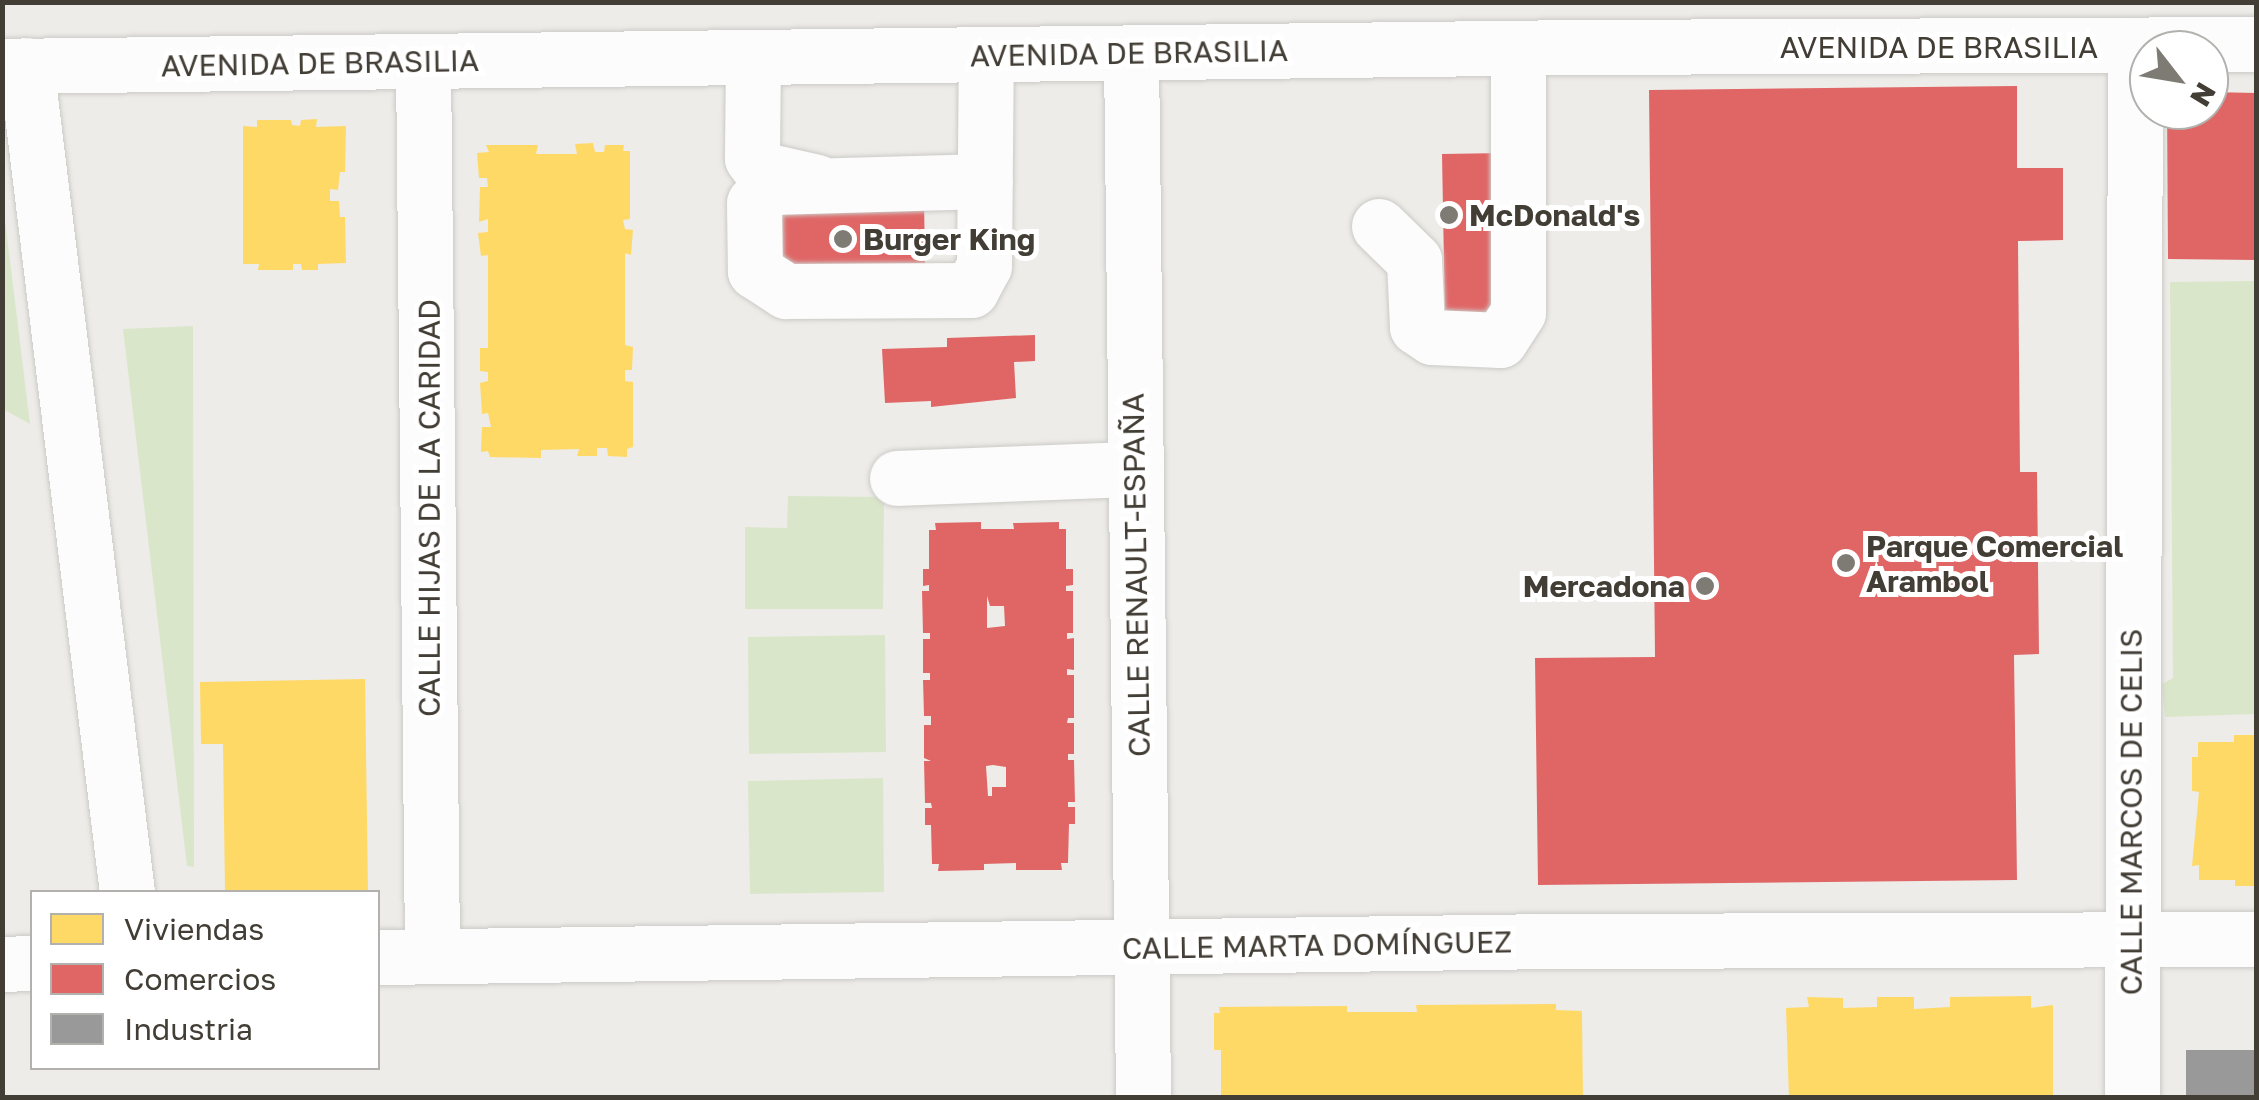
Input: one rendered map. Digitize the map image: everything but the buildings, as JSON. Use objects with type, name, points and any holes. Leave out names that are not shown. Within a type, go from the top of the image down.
[{"type":"street","name":"AVENIDA DE BRASILIA","points":[[2229,44],[2256,44]]},
{"type":"street","name":"AVENIDA DE BRASILIA","points":[[14,66],[1518,48],[2129,46]]},
{"type":"street","points":[[1378,226],[1414,260],[1417,327],[1432,337],[1500,340],[1518,312],[1518,48]]},
{"type":"street","name":"CALLE RENAULT-ESPAÑA","points":[[1131,52],[1143,1098]]},
{"type":"street","points":[[984,181],[771,187],[754,202],[755,271],[786,291],[972,290],[984,266],[986,54]]},
{"type":"street","points":[[752,57],[752,158],[760,169],[829,186]]},
{"type":"street","name":"CALLE HIJAS DE LA CARIDAD","points":[[424,61],[432,956]]},
{"type":"street","points":[[14,66],[127,890]]},
{"type":"street","name":"CALLE MARCOS DE CELIS","points":[[2132,1098],[2135,130]]},
{"type":"street","points":[[897,478],[1134,469]]},
{"type":"street","name":"CALLE MARTA DOMÍNGUEZ","points":[[380,956],[2256,938]]},
{"type":"street","points":[[2,964],[30,963]]},
{"type":"green space","points":[[3,204],[30,424],[3,409]]},
{"type":"green space","points":[[2256,281],[2256,714],[2165,717],[2162,684],[2173,678],[2170,282]]},
{"type":"green space","points":[[193,326],[194,867],[187,866],[123,329]]},
{"type":"green space","points":[[788,496],[884,497],[883,609],[745,609],[745,527],[787,528]]},
{"type":"green space","points":[[885,635],[886,752],[749,754],[748,637]]},
{"type":"green space","points":[[883,778],[884,892],[750,894],[748,781]]},
{"type":"place","name":"McDonald's","points":[[1449,215]]},
{"type":"place","name":"Burger King","points":[[843,239]]},
{"type":"place","name":"Parque Comercial Arambol","points":[[1846,563]]},
{"type":"place","name":"Mercadona","points":[[1705,586]]}]
